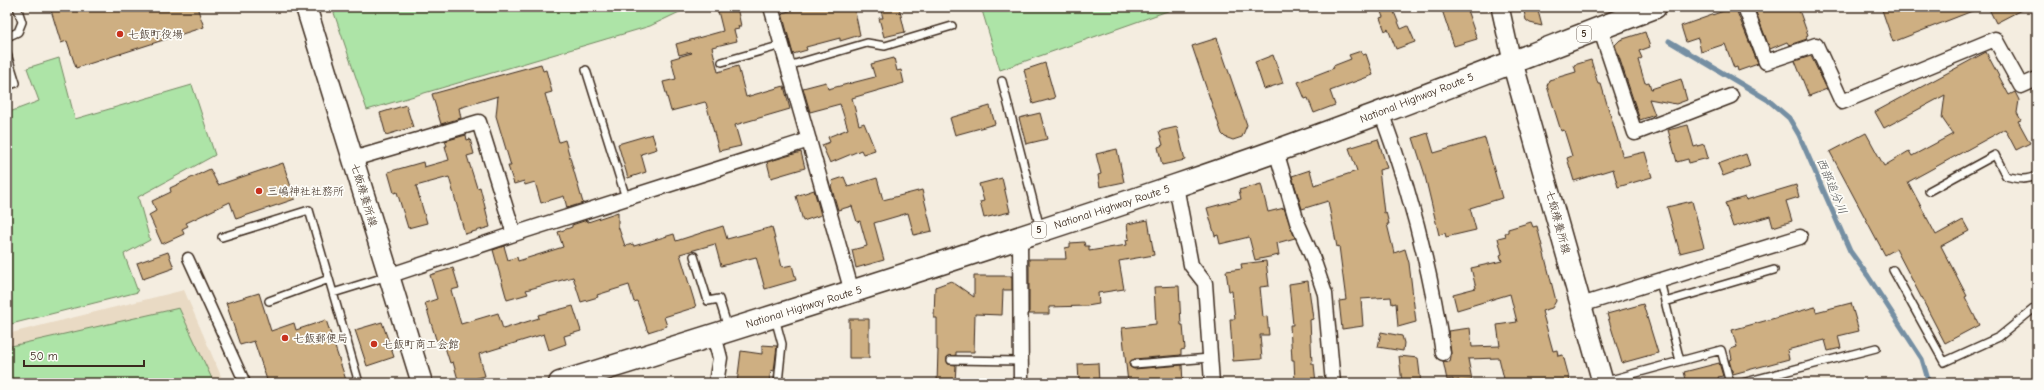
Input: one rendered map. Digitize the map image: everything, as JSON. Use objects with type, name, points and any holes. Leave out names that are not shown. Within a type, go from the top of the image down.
[{"type":"highway","name":"National Highway Route 5","points":[[560,383],[587,379],[722,332],[852,292],[1176,186],[1381,112],[1655,7]]},
{"type":"main road","name":"七飯療養所線","points":[[306,7],[422,383]]},
{"type":"main road","name":"七飯療養所線","points":[[1512,61],[1603,382]]},
{"type":"street","points":[[771,7],[852,292]]},
{"type":"street","points":[[1500,7],[1512,61]]},
{"type":"street","points":[[1745,7],[1766,62],[1816,45],[1842,102],[1995,39],[2021,86],[2037,79]]},
{"type":"street","points":[[1600,28],[1635,133],[1731,96]]},
{"type":"street","points":[[1381,112],[1397,154],[1435,298],[1443,353]]},
{"type":"street","points":[[353,159],[479,122],[514,234]]},
{"type":"street","points":[[388,276],[514,234],[809,140]]},
{"type":"street","points":[[1276,151],[1297,222],[1312,256],[1325,294],[1333,383]]},
{"type":"street","points":[[1176,186],[1191,265],[1205,283],[1212,383]]},
{"type":"street","points":[[1020,237],[1021,383]]},
{"type":"street","points":[[1581,305],[1800,237]]},
{"type":"street","points":[[188,258],[245,383]]},
{"type":"street","points":[[716,383],[722,332]]},
{"type":"lane","points":[[7,37],[18,32],[22,22],[17,7]]},
{"type":"lane","points":[[788,66],[867,43],[885,46],[952,26]]},
{"type":"lane","points":[[722,62],[782,45]]},
{"type":"lane","points":[[7,54],[16,83],[7,86]]},
{"type":"lane","points":[[586,70],[626,198]]},
{"type":"lane","points":[[1002,81],[1041,230]]},
{"type":"lane","points":[[1929,191],[1995,155],[2006,176],[2018,179],[2032,178],[2037,175]]},
{"type":"lane","points":[[222,237],[308,210],[359,383]]},
{"type":"lane","points":[[694,256],[708,301],[719,298],[722,332]]},
{"type":"lane","points":[[1665,302],[1774,270]]},
{"type":"lane","points":[[1893,270],[1944,362],[1969,352],[1999,337],[2037,306]]},
{"type":"lane","points":[[333,293],[388,276]]},
{"type":"lane","points":[[270,301],[329,280]]},
{"type":"lane","points":[[1660,281],[1680,361]]},
{"type":"lane","points":[[775,316],[782,344],[778,383]]},
{"type":"lane","points":[[1742,383],[1876,348]]},
{"type":"lane","points":[[1603,382],[1721,350],[1730,383]]},
{"type":"lane","points":[[1134,364],[1210,358]]},
{"type":"lane","points":[[951,360],[1020,361]]},
{"type":"shaded area","points":[[184,290],[224,383],[7,383],[7,334]]},
{"type":"green space","points":[[332,7],[690,7],[650,26],[367,110]]},
{"type":"green space","points":[[981,7],[1179,7],[1000,70]]},
{"type":"green space","points":[[59,58],[75,119],[192,85],[215,155],[138,197],[150,240],[124,254],[138,292],[7,325],[7,113],[39,101],[27,68]]},
{"type":"green space","points":[[179,308],[214,383],[7,383],[7,347]]},
{"type":"building","name":"七飯町役場","points":[[50,7],[197,7],[204,27],[76,68],[67,41],[61,43]]},
{"type":"building","points":[[717,7],[737,7],[741,26],[738,26],[739,29],[734,30],[737,41],[712,47],[718,72],[738,66],[746,97],[784,86],[790,109],[735,125],[741,146],[719,151],[706,103],[671,111],[663,82],[676,79],[671,59],[692,53],[679,55],[676,44],[723,31]]},
{"type":"building","points":[[804,7],[854,7],[860,35],[840,41],[840,38],[806,47],[807,50],[793,54],[782,13]]},
{"type":"building","points":[[880,7],[899,7],[905,32],[884,37],[879,18],[883,18]]},
{"type":"building","points":[[1379,7],[1392,7],[1401,29],[1408,26],[1415,42],[1396,49],[1388,29],[1385,31],[1380,18],[1383,17]]},
{"type":"building","points":[[1441,7],[1466,7],[1477,39],[1454,46]]},
{"type":"building","points":[[1523,7],[1537,7],[1542,26],[1530,23],[1526,20]]},
{"type":"building","points":[[1735,7],[1758,64],[1738,71],[1737,67],[1734,68],[1725,44],[1701,52],[1698,38],[1686,42],[1681,26]]},
{"type":"building","points":[[1754,7],[1798,7],[1808,35],[1806,36],[1807,39],[1789,45],[1787,42],[1770,49]]},
{"type":"building","points":[[1881,7],[1980,7],[1980,8],[1893,42]]},
{"type":"building","points":[[1988,7],[2027,7],[1996,23]]},
{"type":"building","points":[[1645,32],[1650,47],[1639,51],[1642,58],[1638,60],[1645,83],[1649,82],[1651,89],[1681,79],[1687,100],[1676,104],[1649,99],[1655,115],[1640,120],[1615,45],[1620,40]]},
{"type":"building","points":[[1217,38],[1247,125],[1242,137],[1233,140],[1222,134],[1192,46]]},
{"type":"building","points":[[1361,51],[1363,55],[1366,54],[1373,75],[1330,91],[1335,105],[1314,113],[1308,98],[1305,99],[1298,82],[1334,68],[1333,66],[1351,59],[1349,55]]},
{"type":"building","points":[[1986,52],[2009,95],[2015,92],[2019,100],[2017,113],[2021,120],[2018,121],[2030,143],[2016,150],[2005,129],[1908,182],[1936,235],[1963,220],[1969,231],[1941,246],[1967,296],[1965,297],[1979,325],[1945,343],[1896,249],[1885,255],[1830,152],[1866,133],[1884,166],[1909,151],[1912,156],[1953,134],[1942,118],[1945,95],[1884,128],[1875,112]]},
{"type":"building","points":[[1273,55],[1283,83],[1264,89],[1255,62]]},
{"type":"building","points":[[1811,56],[1827,89],[1809,96],[1795,61]]},
{"type":"building","points":[[894,58],[897,71],[901,70],[904,83],[852,98],[859,125],[864,123],[875,150],[863,154],[861,150],[830,163],[822,145],[830,142],[828,137],[848,129],[840,104],[810,112],[803,88],[826,82],[828,89],[875,77],[871,64]]},
{"type":"building","points":[[1591,60],[1598,84],[1601,84],[1623,157],[1645,152],[1652,177],[1618,187],[1613,169],[1574,181],[1567,158],[1572,156],[1564,130],[1561,131],[1547,86],[1549,80],[1576,72],[1574,65]]},
{"type":"building","points":[[1045,63],[1055,98],[1033,104],[1024,70]]},
{"type":"building","points":[[541,64],[543,71],[546,70],[552,92],[545,94],[559,142],[565,140],[583,203],[567,208],[564,196],[541,203],[535,182],[525,185],[524,181],[514,184],[508,166],[511,166],[496,116],[498,96],[459,108],[461,118],[441,124],[432,94]]},
{"type":"building","points":[[406,105],[413,127],[386,135],[380,113]]},
{"type":"building","points":[[990,106],[995,124],[955,135],[950,118]]},
{"type":"building","points":[[1040,113],[1047,139],[1026,144],[1019,118]]},
{"type":"building","points":[[1688,125],[1694,147],[1704,144],[1708,158],[1689,163],[1688,159],[1677,162],[1668,130]]},
{"type":"building","points":[[1177,127],[1185,160],[1162,165],[1158,147],[1163,145],[1159,131]]},
{"type":"building","points":[[1428,133],[1434,153],[1485,138],[1502,198],[1470,208],[1476,230],[1446,237],[1445,233],[1439,235],[1424,172],[1413,138]]},
{"type":"building","points":[[652,134],[657,149],[641,154],[646,172],[628,178],[618,144]]},
{"type":"building","points":[[466,135],[467,140],[470,139],[474,154],[467,156],[477,188],[480,187],[490,227],[465,234],[449,177],[416,186],[427,223],[408,228],[397,192],[394,193],[388,172],[423,162],[424,167],[449,160],[445,141]]},
{"type":"building","points":[[1378,139],[1387,168],[1379,170],[1384,213],[1386,212],[1389,224],[1387,224],[1394,253],[1405,249],[1409,263],[1416,322],[1398,327],[1396,303],[1392,304],[1391,297],[1361,299],[1363,326],[1342,329],[1339,301],[1346,300],[1339,246],[1337,247],[1328,201],[1302,209],[1292,176],[1310,170],[1314,185],[1357,171],[1349,148]]},
{"type":"building","points":[[1117,149],[1124,182],[1100,187],[1098,175],[1101,174],[1096,154]]},
{"type":"building","points":[[801,152],[805,168],[771,178],[767,162]]},
{"type":"building","points":[[1746,154],[1750,166],[1723,176],[1718,164]]},
{"type":"building","points":[[283,163],[295,199],[236,219],[230,202],[186,223],[188,226],[182,229],[184,234],[162,244],[149,215],[156,211],[152,201],[171,192],[170,188],[210,169],[218,185]]},
{"type":"building","points":[[844,177],[848,187],[877,178],[883,200],[922,190],[932,231],[914,235],[908,213],[874,223],[884,260],[856,268],[852,250],[867,246],[860,221],[857,222],[852,206],[838,210],[831,186],[833,185],[832,181]]},
{"type":"building","points":[[1002,178],[1010,212],[984,218],[980,202],[984,201],[979,184]]},
{"type":"building","points":[[1261,184],[1268,212],[1284,208],[1295,238],[1277,243],[1279,255],[1255,260],[1249,237],[1220,244],[1218,235],[1215,236],[1207,208],[1241,199],[1239,190]]},
{"type":"building","points":[[1796,185],[1799,197],[1786,201],[1792,221],[1773,227],[1770,216],[1733,227],[1725,203],[1745,197],[1746,200]]},
{"type":"building","points":[[814,190],[821,215],[803,221],[796,196]]},
{"type":"building","points":[[1692,201],[1704,247],[1680,253],[1667,207]]},
{"type":"building","points":[[618,212],[618,226],[625,246],[633,244],[634,246],[674,234],[676,241],[723,226],[727,239],[772,227],[782,267],[792,265],[796,280],[765,289],[756,257],[721,266],[715,244],[680,254],[696,307],[664,317],[667,326],[648,332],[637,301],[634,302],[629,285],[597,295],[598,297],[581,302],[573,277],[526,290],[528,294],[507,300],[493,250],[504,246],[508,260],[517,257],[518,261],[563,247],[558,232],[572,227],[572,225],[587,220],[588,222]]},
{"type":"building","points":[[1148,220],[1154,255],[1119,261],[1124,289],[1098,293],[1099,304],[1087,306],[1049,307],[1049,314],[1029,314],[1029,259],[1066,259],[1065,248],[1070,247],[1070,243],[1084,242],[1085,246],[1089,246],[1089,251],[1127,245],[1126,240],[1129,239],[1127,224]]},
{"type":"building","points":[[1531,222],[1533,227],[1537,226],[1556,301],[1552,308],[1542,311],[1553,351],[1557,350],[1558,356],[1563,355],[1570,381],[1560,383],[1505,383],[1499,358],[1468,359],[1472,380],[1459,382],[1459,380],[1453,381],[1453,379],[1447,380],[1443,361],[1450,362],[1451,356],[1448,331],[1470,328],[1472,347],[1500,346],[1497,325],[1517,322],[1510,294],[1457,310],[1453,294],[1476,288],[1471,268],[1502,261],[1498,238],[1506,236],[1505,233],[1508,232],[1508,229]]},
{"type":"building","points":[[168,252],[174,268],[143,279],[137,263]]},
{"type":"building","points":[[1266,261],[1269,286],[1260,287],[1263,317],[1267,316],[1269,335],[1260,335],[1262,359],[1233,361],[1230,319],[1235,319],[1232,291],[1229,291],[1226,271],[1242,269],[1241,264]]},
{"type":"building","points":[[453,268],[459,288],[451,290],[461,324],[498,313],[503,329],[539,318],[538,315],[573,306],[581,331],[564,336],[566,344],[549,350],[544,334],[479,354],[485,376],[459,383],[453,362],[450,363],[444,344],[438,346],[425,303],[437,299],[430,275]]},
{"type":"building","points":[[974,276],[1012,276],[1012,290],[1003,290],[1002,315],[975,314],[974,352],[956,352],[956,355],[947,357],[948,364],[956,365],[955,383],[937,383],[938,350],[937,318],[934,318],[935,287],[951,281],[974,297]]},
{"type":"building","points":[[1308,281],[1313,319],[1310,320],[1312,364],[1314,364],[1316,383],[1295,383],[1294,360],[1292,360],[1290,325],[1293,325],[1289,284]]},
{"type":"building","points":[[1179,286],[1181,325],[1183,325],[1185,349],[1181,350],[1181,355],[1134,359],[1129,364],[1130,367],[1134,369],[1182,365],[1183,383],[1128,383],[1122,328],[1156,324],[1154,287]]},
{"type":"building","name":"七飯郵便局","points":[[259,293],[271,331],[294,323],[296,330],[326,320],[347,383],[268,383],[254,341],[240,345],[226,303]]},
{"type":"building","points":[[1851,303],[1859,331],[1838,336],[1841,348],[1828,351],[1825,340],[1787,350],[1789,359],[1733,374],[1729,360],[1732,359],[1730,349],[1737,347],[1732,330],[1815,307],[1816,312]]},
{"type":"building","points":[[1643,304],[1658,353],[1622,363],[1607,314]]},
{"type":"building","points":[[849,319],[869,319],[869,358],[849,358]]},
{"type":"building","name":"七飯町商工会館","points":[[382,322],[394,357],[367,366],[355,330]]},
{"type":"building","points":[[1381,332],[1402,336],[1404,343],[1403,351],[1378,347]]},
{"type":"building","points":[[762,345],[777,346],[774,371],[771,370],[769,383],[737,383],[741,351],[762,354]]},
{"type":"building","points":[[1399,356],[1418,358],[1421,383],[1402,383]]},
{"type":"building","points":[[1098,363],[1099,383],[1079,383],[1078,364]]},
{"type":"building","points":[[1719,363],[1723,376],[1718,377],[1720,383],[1687,383],[1684,372]]},
{"type":"waterway","name":"西部追分川","points":[[1669,41],[1768,100],[1789,118],[1799,135],[1850,251],[1922,359],[1929,383]]},
{"type":"place","name":"七飯町役場","points":[[120,34]]},
{"type":"place","name":"三嶋神社社務所","points":[[259,191]]},
{"type":"place","name":"七飯郵便局","points":[[285,338]]},
{"type":"place","name":"七飯町商工会館","points":[[374,344]]}]
